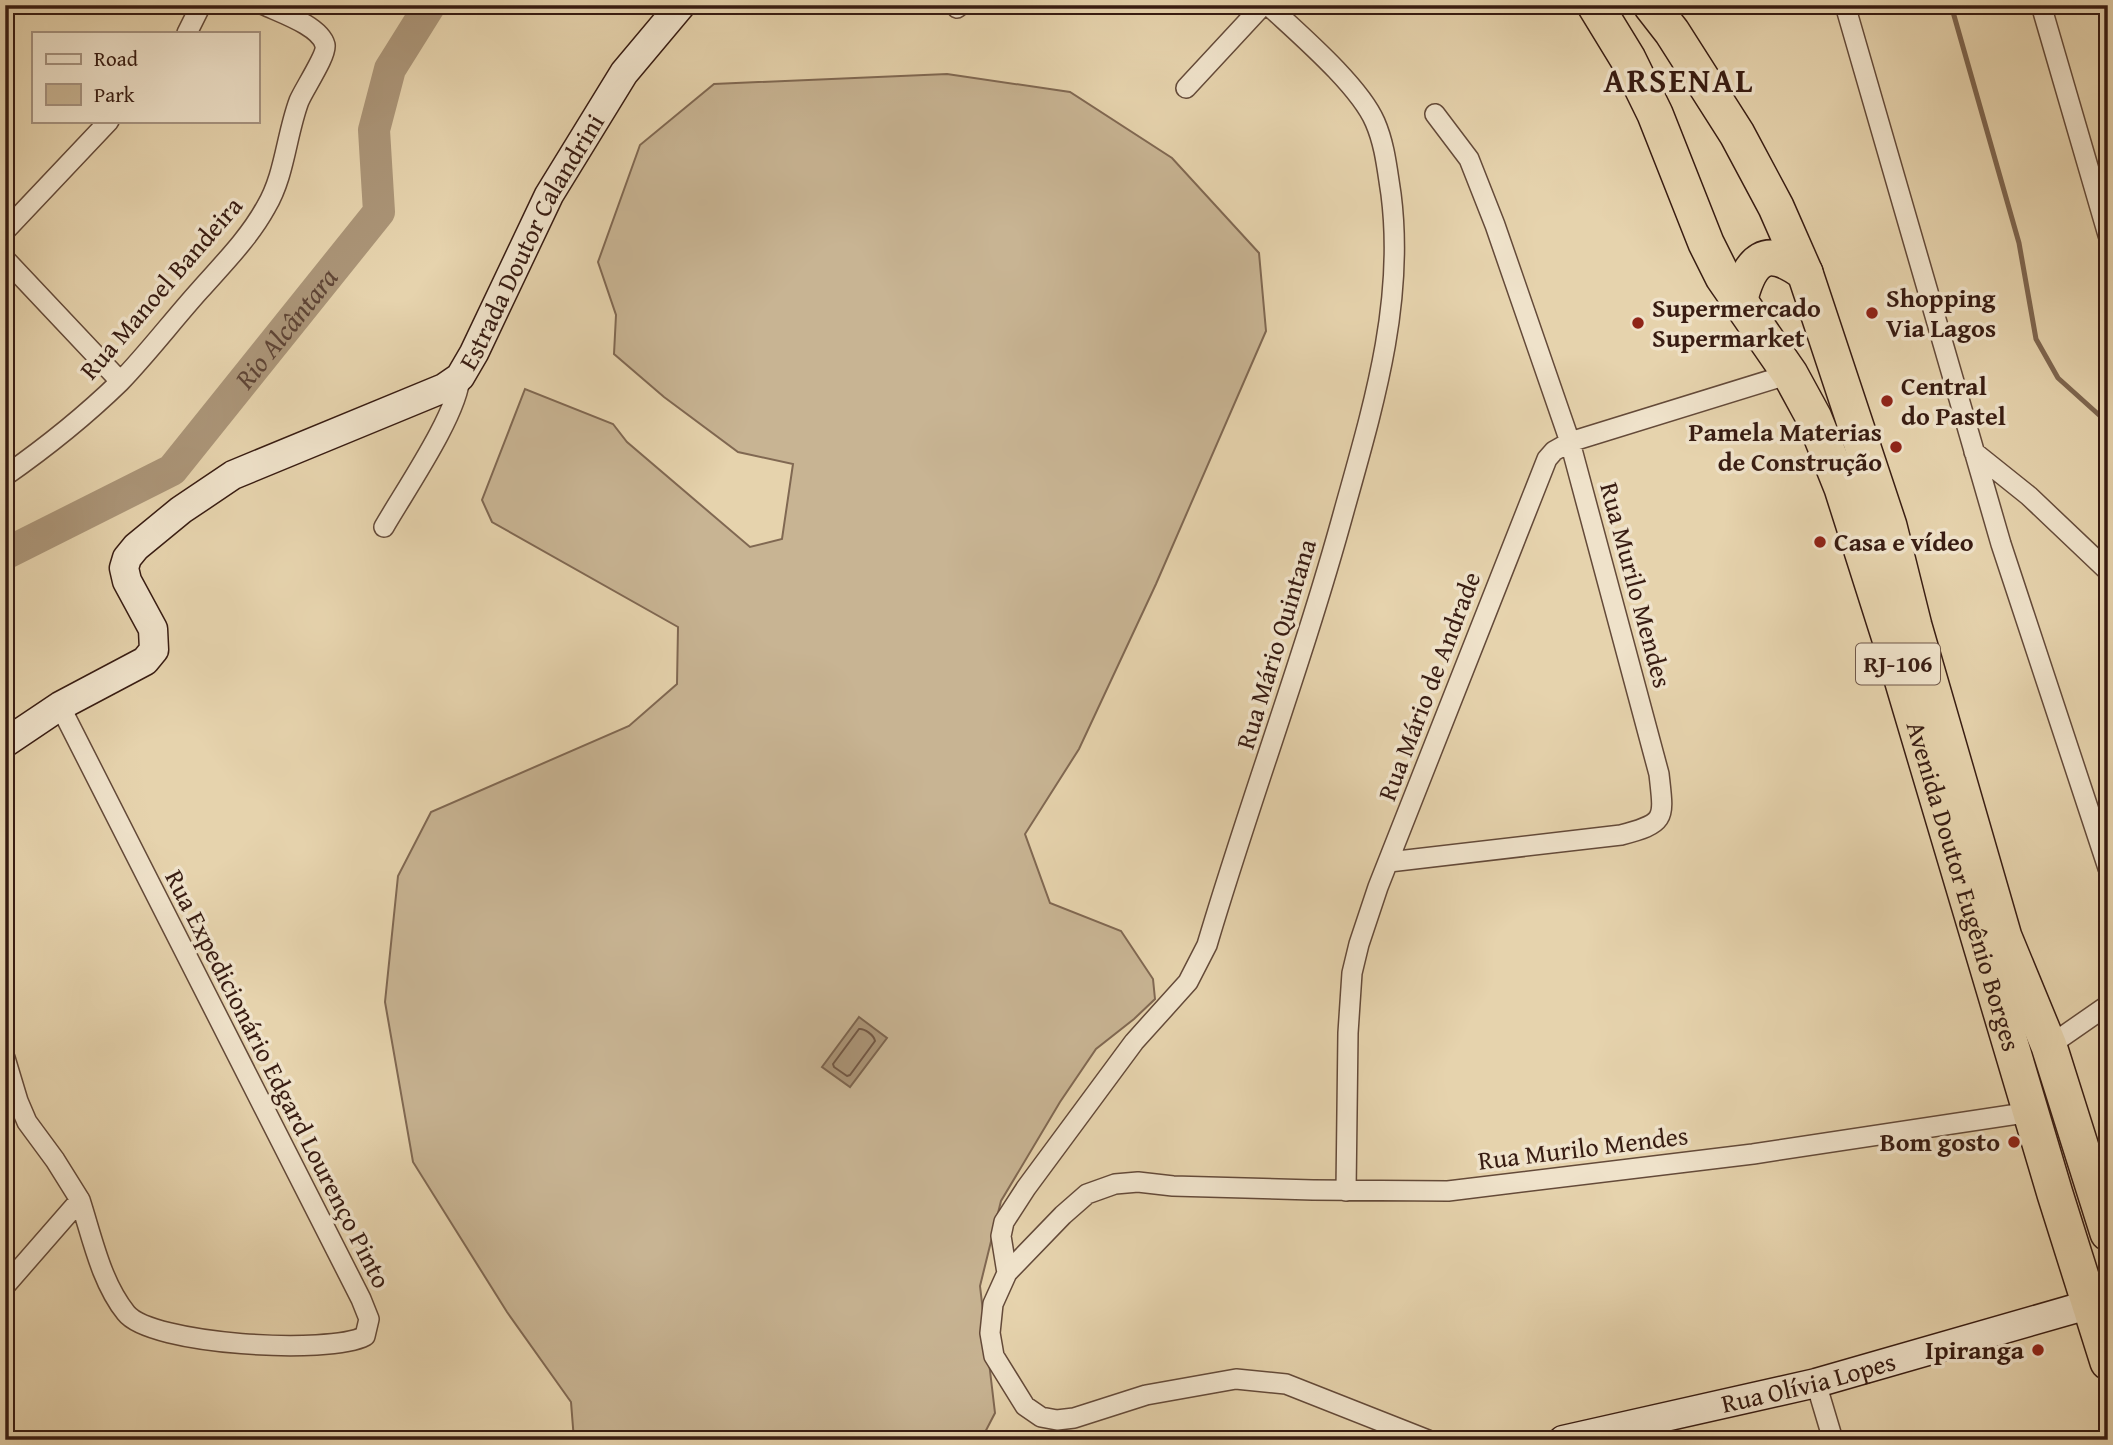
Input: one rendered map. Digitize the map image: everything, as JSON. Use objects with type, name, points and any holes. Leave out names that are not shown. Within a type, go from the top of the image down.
[{"type":"highway","name":"Avenida Doutor Eugênio Borges","points":[[1595,5],[1628,59],[1655,114],[1706,243],[1723,277],[1790,374],[1814,418],[1842,488],[1899,668],[2055,1194],[2108,1362]]},
{"type":"highway","name":"Avenida Doutor Eugênio Borges","points":[[1651,5],[1672,32],[1737,134],[1776,206],[1805,273],[1889,526],[1914,626],[2004,937],[2049,1046],[2108,1233]]},
{"type":"highway","points":[[1739,302],[1748,272],[1756,263],[1775,257],[1805,273]]},
{"type":"street","points":[[188,32],[201,5]]},
{"type":"street","name":"Rua Manoel Bandeira","points":[[5,476],[31,458],[120,381],[243,241],[266,209],[279,182],[288,136],[299,100],[312,72],[324,57],[325,50],[320,34],[264,5]]},
{"type":"street","name":"Estrada Doutor Calandrini","points":[[384,527],[450,411],[460,388],[460,377],[549,195],[624,73],[681,5]]},
{"type":"street","points":[[1186,88],[1266,5]]},
{"type":"street","name":"Rua Mário Quintana","points":[[1007,1273],[1001,1236],[1004,1222],[1134,1042],[1188,982],[1207,945],[1317,609],[1388,340],[1392,310],[1393,215],[1385,152],[1374,120],[1348,84],[1266,5]]},
{"type":"street","points":[[1845,5],[2001,544],[2108,868]]},
{"type":"street","points":[[2041,5],[2108,234]]},
{"type":"street","name":"Rua Murilo Mendes","points":[[1389,862],[1621,835],[1656,824],[1662,814],[1659,774],[1570,442],[1495,225],[1469,159],[1435,114]]},
{"type":"street","points":[[5,231],[108,122]]},
{"type":"street","points":[[5,259],[120,381]]},
{"type":"street","name":"Rua Mário de Andrade","points":[[1346,1191],[1348,1033],[1352,973],[1359,944],[1547,459],[1554,451],[1570,442],[1790,374]]},
{"type":"street","points":[[5,743],[60,706],[145,661],[154,650],[153,629],[127,581],[124,568],[127,558],[136,547],[181,510],[233,475],[444,388],[460,377]]},
{"type":"street","points":[[1974,452],[2029,496],[2108,571]]},
{"type":"street","name":"Rua Expedicionário Edgard Lourenço Pinto","points":[[60,706],[361,1299],[369,1319],[365,1336],[343,1343],[299,1346],[227,1344],[150,1327],[128,1315],[113,1292],[98,1257],[80,1200]]},
{"type":"street","points":[[2049,1046],[2108,1005]]},
{"type":"street","points":[[5,1058],[27,1122],[80,1200],[5,1286]]},
{"type":"street","name":"Rua Murilo Mendes","points":[[1007,1273],[1087,1194],[1115,1184],[1138,1182],[1173,1186],[1448,1191],[1753,1154],[2031,1112]]},
{"type":"street","points":[[1007,1273],[993,1304],[990,1333],[994,1356],[1024,1406],[1041,1417],[1057,1420],[1074,1418],[1146,1395],[1236,1379],[1286,1384],[1428,1440]]},
{"type":"street","name":"Rua Olívia Lopes","points":[[1563,1440],[1816,1383],[2091,1304]]},
{"type":"street","points":[[1816,1383],[1833,1440]]},
{"type":"green space","points":[[947,74],[1070,92],[1172,158],[1259,253],[1266,331],[1156,584],[1079,749],[1025,834],[1050,903],[1121,931],[1153,979],[1155,999],[1096,1049],[1060,1102],[1001,1201],[980,1286],[995,1413],[981,1440],[574,1440],[571,1402],[507,1312],[413,1162],[385,1002],[398,876],[431,812],[629,726],[677,684],[678,627],[492,522],[482,500],[525,389],[613,424],[627,442],[750,547],[782,539],[793,464],[738,452],[664,397],[614,354],[616,315],[598,262],[640,145],[714,84]]},
{"type":"water","points":[[859,1017],[887,1038],[850,1087],[822,1067]]},
{"type":"waterway","name":"Rio Alcântara","points":[[5,554],[172,470],[379,212],[374,130],[390,69],[430,5]]},
{"type":"waterway","points":[[1951,5],[2019,243],[2036,339],[2058,378],[2108,423]]},
{"type":"place","name":"Shopping Via Lagos","points":[[1872,313]]},
{"type":"place","name":"Supermercado Supermarket","points":[[1638,323]]},
{"type":"place","name":"Central do Pastel","points":[[1887,401]]},
{"type":"place","name":"Pamela Materias de Construção","points":[[1896,447]]},
{"type":"place","name":"Casa e vídeo","points":[[1820,542]]},
{"type":"place","name":"Bom gosto","points":[[2014,1142]]},
{"type":"place","name":"Ipiranga","points":[[2038,1350]]},
{"type":"district","name":"ARSENAL","points":[[1679,80]]}]
